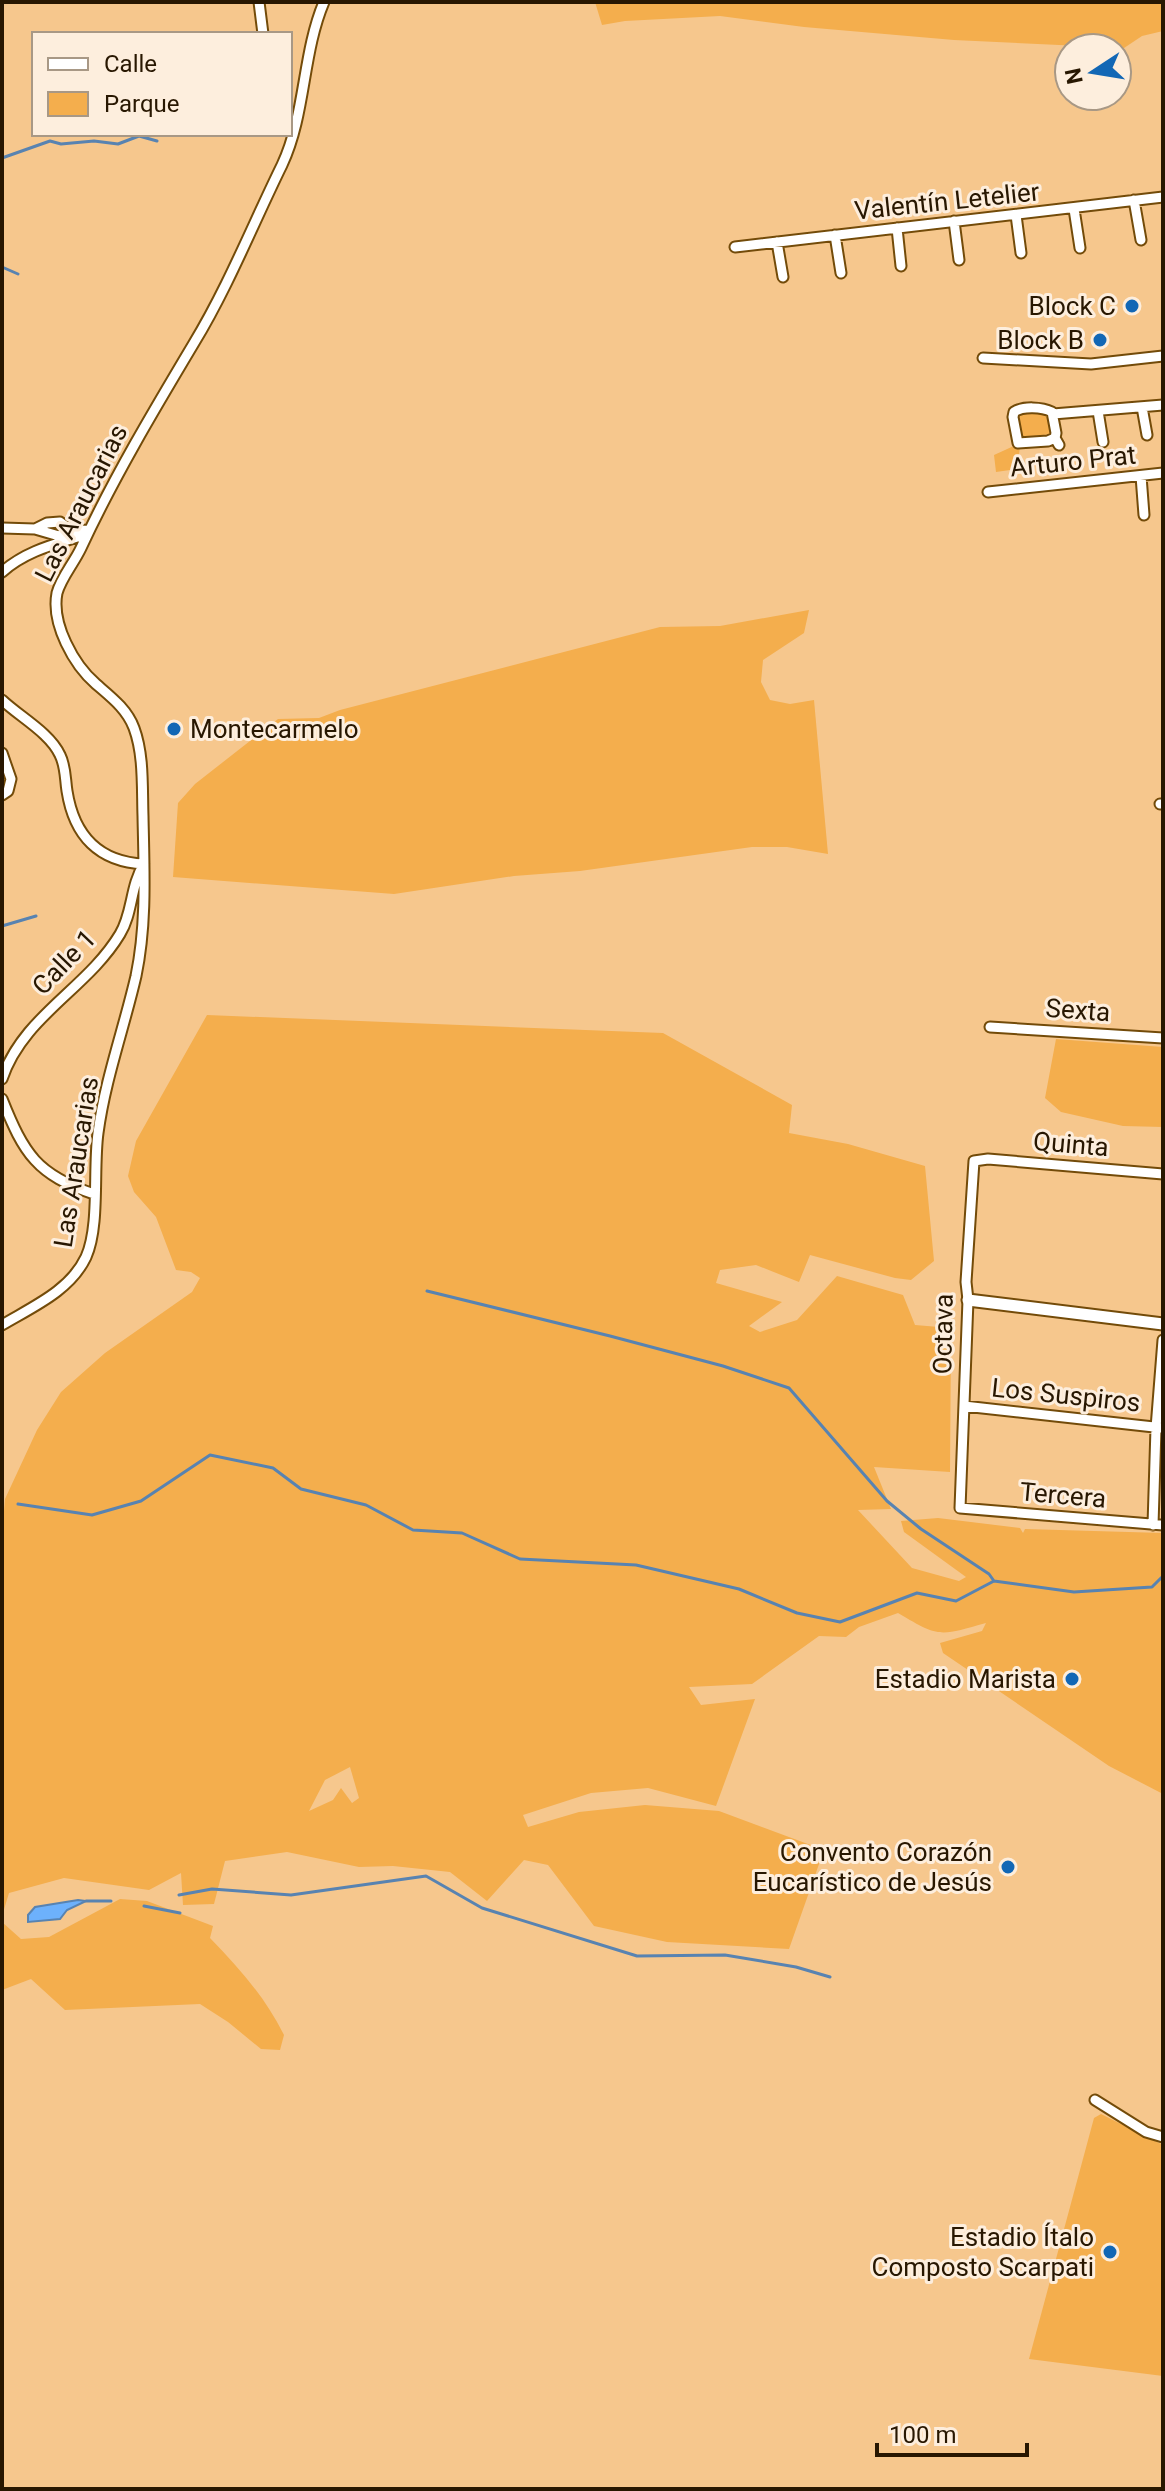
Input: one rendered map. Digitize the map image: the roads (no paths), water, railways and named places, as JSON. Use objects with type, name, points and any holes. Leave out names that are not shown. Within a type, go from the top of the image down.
[{"type":"street","points":[[259,2],[263,32]]},
{"type":"street","name":"Las Araucarias","points":[[292,122],[315,23],[324,2]]},
{"type":"street","name":"Las Araucarias","points":[[2,1325],[60,1290],[87,1255],[92,1235],[98,1129],[136,973],[145,912],[141,768],[134,726],[110,695],[83,669],[61,632],[56,610],[60,584],[162,393],[196,339],[284,159],[289,136]]},
{"type":"street","name":"Valentín Letelier","points":[[735,247],[1163,197]]},
{"type":"street","points":[[1134,200],[1141,240]]},
{"type":"street","points":[[1074,209],[1080,248]]},
{"type":"street","points":[[1016,215],[1021,253]]},
{"type":"street","points":[[954,221],[959,260]]},
{"type":"street","points":[[897,228],[901,266]]},
{"type":"street","points":[[835,235],[841,273]]},
{"type":"street","points":[[777,242],[783,277]]},
{"type":"street","points":[[983,358],[1091,364],[1163,356]]},
{"type":"street","points":[[1053,414],[1057,442],[1018,443],[1013,417],[1014,412],[1020,409],[1044,409],[1053,414],[1163,405]]},
{"type":"street","points":[[1142,407],[1147,435]]},
{"type":"street","points":[[1098,411],[1103,442]]},
{"type":"street","name":"Arturo Prat","points":[[988,492],[1163,473]]},
{"type":"street","points":[[1141,476],[1144,515]]},
{"type":"street","points":[[2,528],[35,529],[59,536],[72,531],[88,532]]},
{"type":"street","points":[[2,572],[17,558],[88,532]]},
{"type":"street","points":[[2,700],[59,752],[65,768],[72,815],[93,845],[105,856],[124,863],[144,864]]},
{"type":"street","points":[[2,753],[11,779],[8,791],[2,795]]},
{"type":"street","name":"Calle 1","points":[[2,1079],[29,1030],[94,967],[121,933],[135,878],[144,864]]},
{"type":"street","name":"Sexta","points":[[990,1027],[1163,1038]]},
{"type":"street","points":[[2,1099],[12,1124],[40,1167],[64,1184],[94,1194]]},
{"type":"street","name":"Quinta","points":[[974,1161],[988,1159],[1163,1174]]},
{"type":"street","name":"Octava","points":[[960,1508],[968,1300],[966,1282],[974,1161]]},
{"type":"street","points":[[968,1300],[1163,1324]]},
{"type":"street","points":[[1158,1525],[1163,1340]]},
{"type":"street","name":"Los Suspiros","points":[[964,1406],[1160,1428]]},
{"type":"street","name":"Tercera","points":[[960,1508],[1158,1525]]},
{"type":"street","points":[[1095,2100],[1146,2132],[1163,2137]]},
{"type":"water","points":[[86,1901],[67,1910],[60,1919],[28,1922],[28,1915],[35,1907]]},
{"type":"waterway","points":[[2,158],[50,141],[61,144],[94,141],[118,144],[139,136],[157,141]]},
{"type":"waterway","points":[[2,267],[18,274]]},
{"type":"waterway","points":[[2,926],[36,916]]},
{"type":"waterway","points":[[427,1291],[723,1366],[789,1388],[887,1501],[921,1529],[989,1574],[994,1581]]},
{"type":"waterway","points":[[18,1504],[92,1515],[141,1501],[210,1455],[273,1468],[301,1489],[366,1505],[413,1530],[462,1533],[520,1559],[636,1565],[739,1589],[797,1613],[840,1622],[917,1593],[956,1601],[994,1581],[1074,1592],[1152,1587],[1163,1576]]},
{"type":"waterway","points":[[179,1895],[212,1889],[291,1895],[426,1876],[482,1908],[637,1956],[725,1955],[796,1967],[830,1977]]},
{"type":"waterway","points":[[86,1901],[111,1901]]},
{"type":"waterway","points":[[144,1906],[180,1913]]},
{"type":"place","name":"Block C","points":[[1132,306]]},
{"type":"place","name":"Block B","points":[[1100,340]]},
{"type":"place","name":"Montecarmelo","points":[[174,729]]},
{"type":"place","name":"Estadio Marista","points":[[1072,1679]]},
{"type":"place","name":"Convento Corazón Eucarístico de Jesús","points":[[1008,1867]]},
{"type":"place","name":"Estadio Ítalo Composto Scarpati","points":[[1110,2252]]}]
